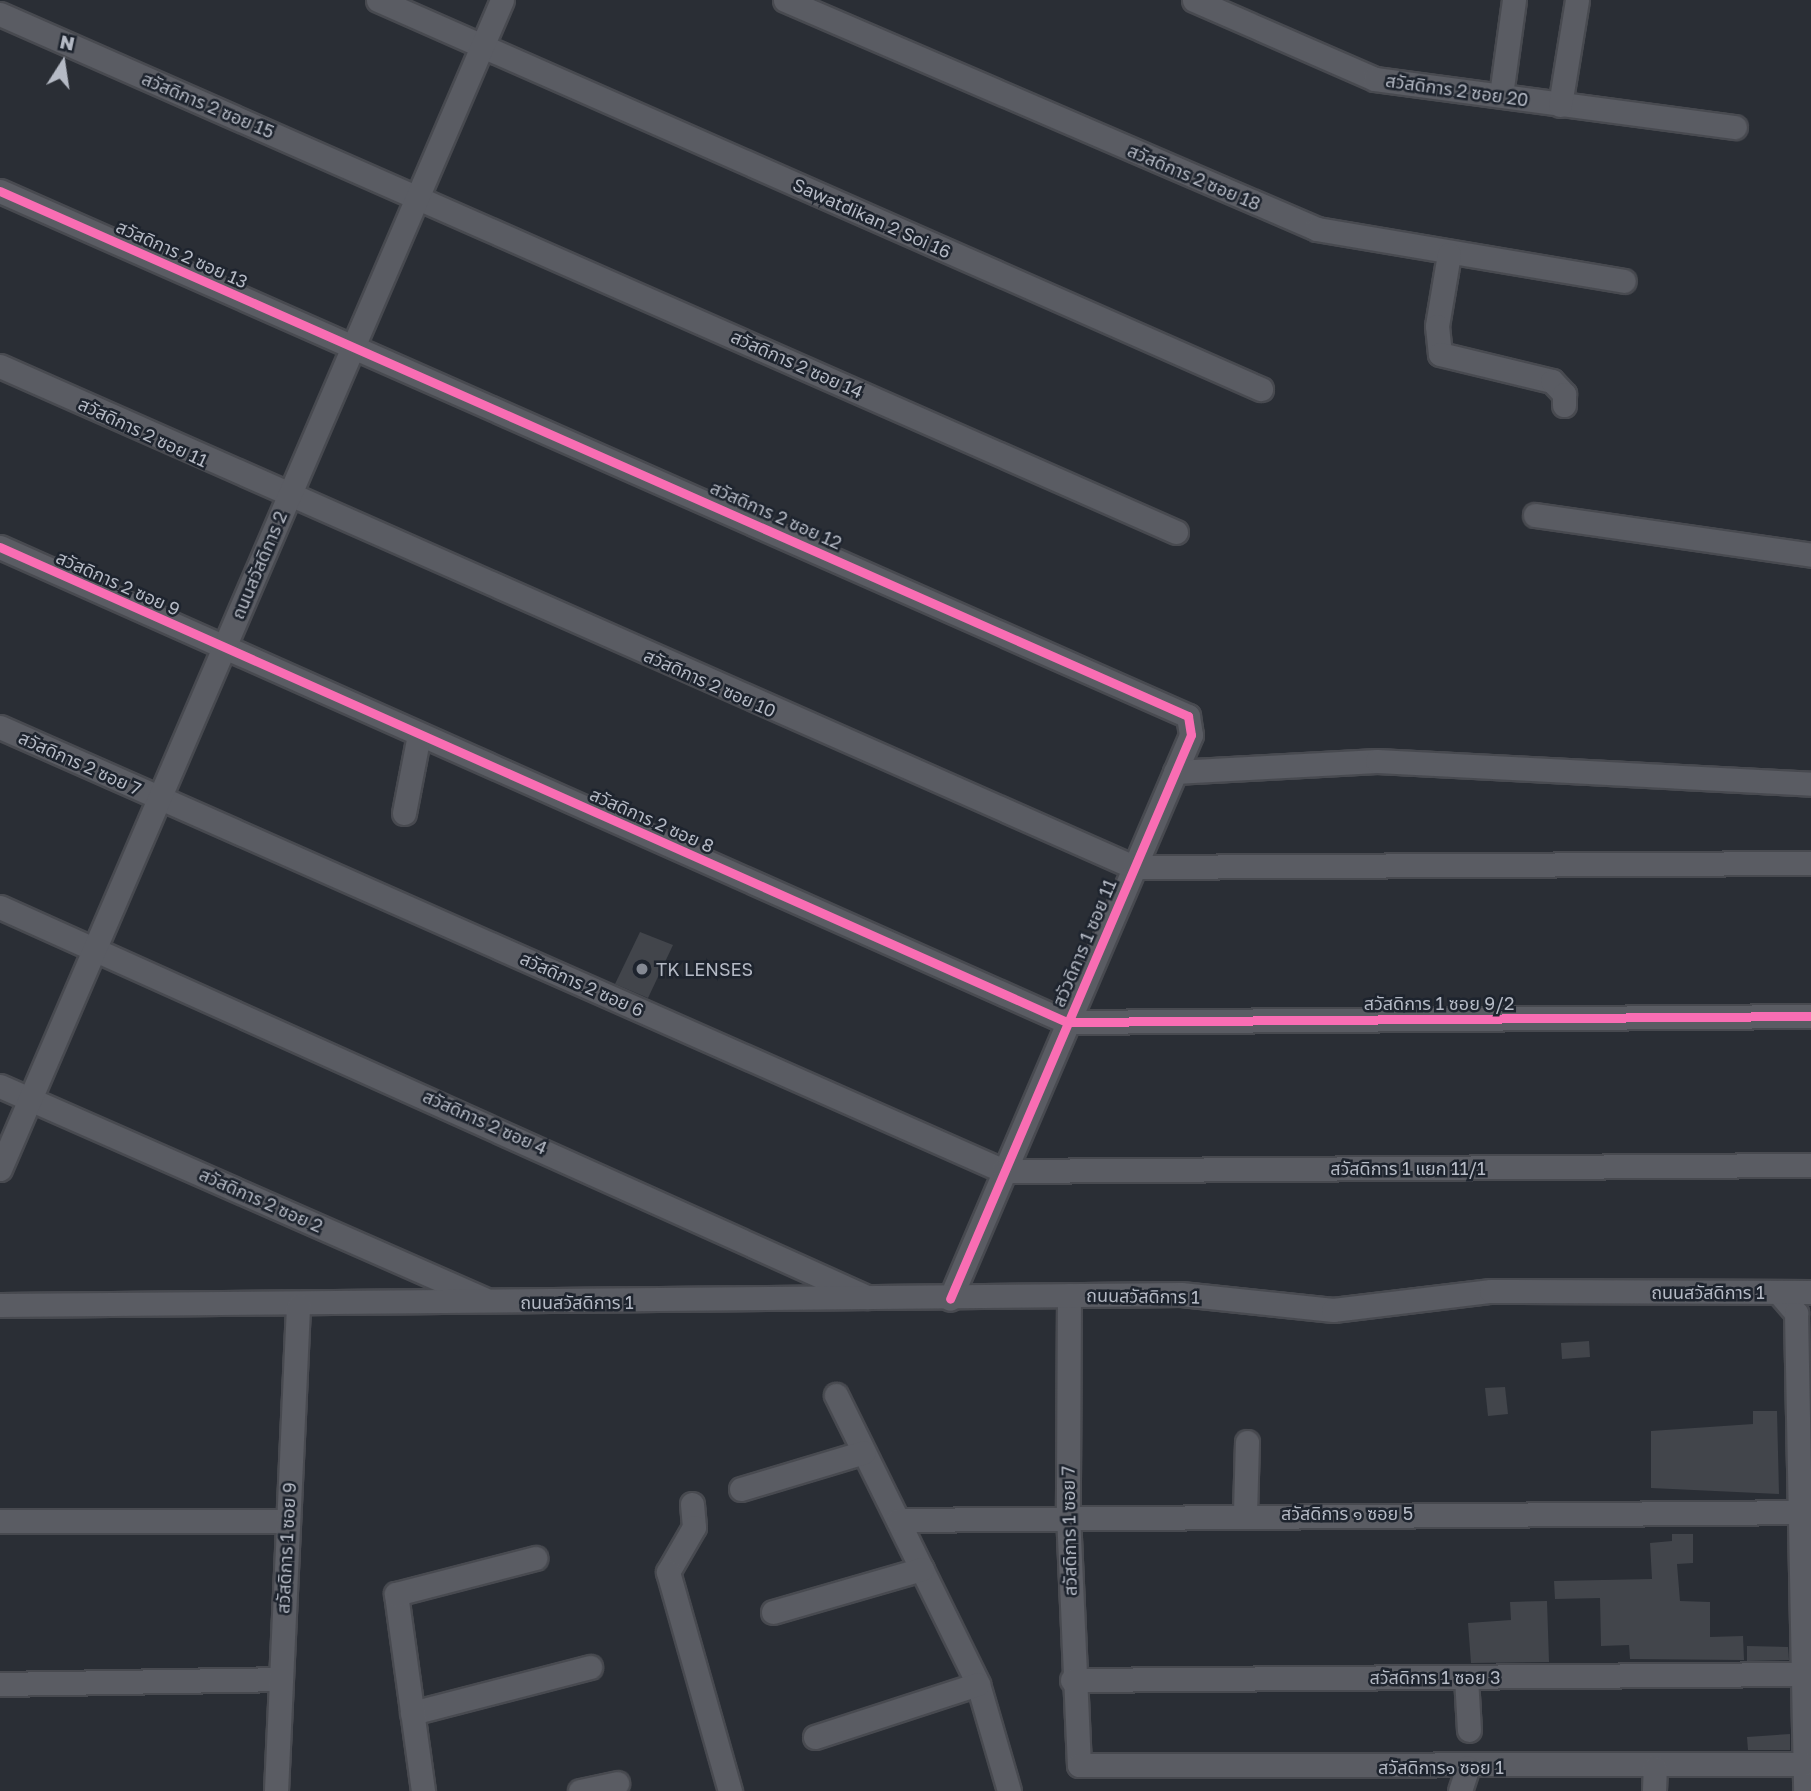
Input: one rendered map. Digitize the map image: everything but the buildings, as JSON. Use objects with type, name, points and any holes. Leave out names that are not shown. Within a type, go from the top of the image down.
[{"type":"street","name":"Sawatdikan 2 Soi 16","points":[[378,0],[1261,389]]},
{"type":"street","name":"ถนนสวัสดิการ 2","points":[[0,1168],[6,1142],[30,1098],[502,0]]},
{"type":"street","name":"สวัสดิการ 2 ซอย 18","points":[[786,0],[1317,229],[1449,254],[1624,281]]},
{"type":"street","name":"สวัสดิการ 2 ซอย 20","points":[[1194,0],[1375,79],[1735,127]]},
{"type":"street","points":[[1501,95],[1514,0]]},
{"type":"street","points":[[1560,105],[1577,0]]},
{"type":"street","name":"สวัสดิการ 2 ซอย 15","points":[[0,14],[417,195]]},
{"type":"street","name":"สวัสดิการ 2 ซอย 13","points":[[0,191],[351,347]]},
{"type":"street","name":"สวัสดิการ 2 ซอย 14","points":[[417,195],[1176,532]]},
{"type":"street","points":[[1449,254],[1437,326],[1440,354],[1552,381],[1564,394],[1564,405]]},
{"type":"street","name":"สวัสดิการ 2 ซอย 12","points":[[351,347],[1188,716]]},
{"type":"street","name":"สวัสดิการ 2 ซอย 11","points":[[0,366],[287,498]]},
{"type":"street","name":"สวัสดิการ 2 ซอย 10","points":[[287,498],[1134,867]]},
{"type":"street","points":[[1535,516],[1811,555]]},
{"type":"street","name":"สวัสดิการ 2 ซอย 9","points":[[0,548],[223,648]]},
{"type":"street","name":"สวัสดิการ 2 ซอย 8","points":[[223,648],[1067,1022]]},
{"type":"street","name":"สวัวดิการ 1 ซอย 11","points":[[950,1299],[1194,726],[1188,716]]},
{"type":"street","name":"สวัสดิการ 2 ซอย 7","points":[[0,727],[160,798]]},
{"type":"street","points":[[404,813],[419,734]]},
{"type":"street","points":[[1175,772],[1390,761],[1811,784]]},
{"type":"street","name":"สวัสดิการ 2 ซอย 6","points":[[160,798],[1004,1171]]},
{"type":"street","points":[[1134,867],[1811,863]]},
{"type":"street","name":"สวัสดิการ 2 ซอย 4","points":[[0,907],[873,1300]]},
{"type":"street","name":"สวัสดิการ 1 ซอย 9/2","points":[[1067,1022],[1811,1016]]},
{"type":"street","name":"สวัสดิการ 2 ซอย 2","points":[[0,1086],[492,1303]]},
{"type":"street","name":"สวัสดิการ 1 แยก 11/1","points":[[1004,1171],[1811,1165]]},
{"type":"street","name":"ถนนสวัสดิการ 1","points":[[0,1305],[298,1306],[1181,1294],[1333,1310],[1491,1291],[1778,1292],[1796,1312],[1804,1511],[1805,1791]]},
{"type":"street","points":[[1778,1292],[1811,1292]]},
{"type":"street","name":"สวัสดิการ 1 ซอย 7","points":[[1069,1295],[1068,1514],[1072,1680],[1079,1765]]},
{"type":"street","name":"สวัสดิการ 1 ซอย 9","points":[[275,1791],[298,1306]]},
{"type":"street","points":[[836,1395],[978,1684],[1009,1791]]},
{"type":"street","points":[[1245,1513],[1247,1442]]},
{"type":"street","points":[[741,1489],[864,1452]]},
{"type":"street","points":[[692,1504],[694,1527],[668,1572],[730,1791]]},
{"type":"street","name":"สวัสดิการ ๑ ซอย 5","points":[[898,1520],[1068,1514],[1804,1511]]},
{"type":"street","points":[[0,1521],[286,1521]]},
{"type":"street","points":[[424,1791],[396,1594],[536,1558]]},
{"type":"street","points":[[772,1612],[922,1569]]},
{"type":"street","points":[[412,1713],[590,1667]]},
{"type":"street","name":"สวัสดิการ 1 ซอย 3","points":[[1072,1680],[1805,1674]]},
{"type":"street","points":[[1466,1677],[1469,1730]]},
{"type":"street","points":[[0,1684],[280,1679]]},
{"type":"street","points":[[815,1737],[978,1684]]},
{"type":"street","name":"สวัสดิการ๑ ซอย 1","points":[[1079,1765],[1655,1768],[1803,1764]]},
{"type":"street","points":[[1460,1791],[1468,1767]]},
{"type":"street","points":[[1654,1791],[1655,1768]]},
{"type":"street","points":[[580,1791],[617,1783]]},
{"type":"cycle path","points":[[0,191],[1188,716],[1191,735],[950,1299]]},
{"type":"cycle path","points":[[0,547],[1067,1022],[1811,1016]]},
{"type":"place","name":"TK LENSES","points":[[642,969]]}]
